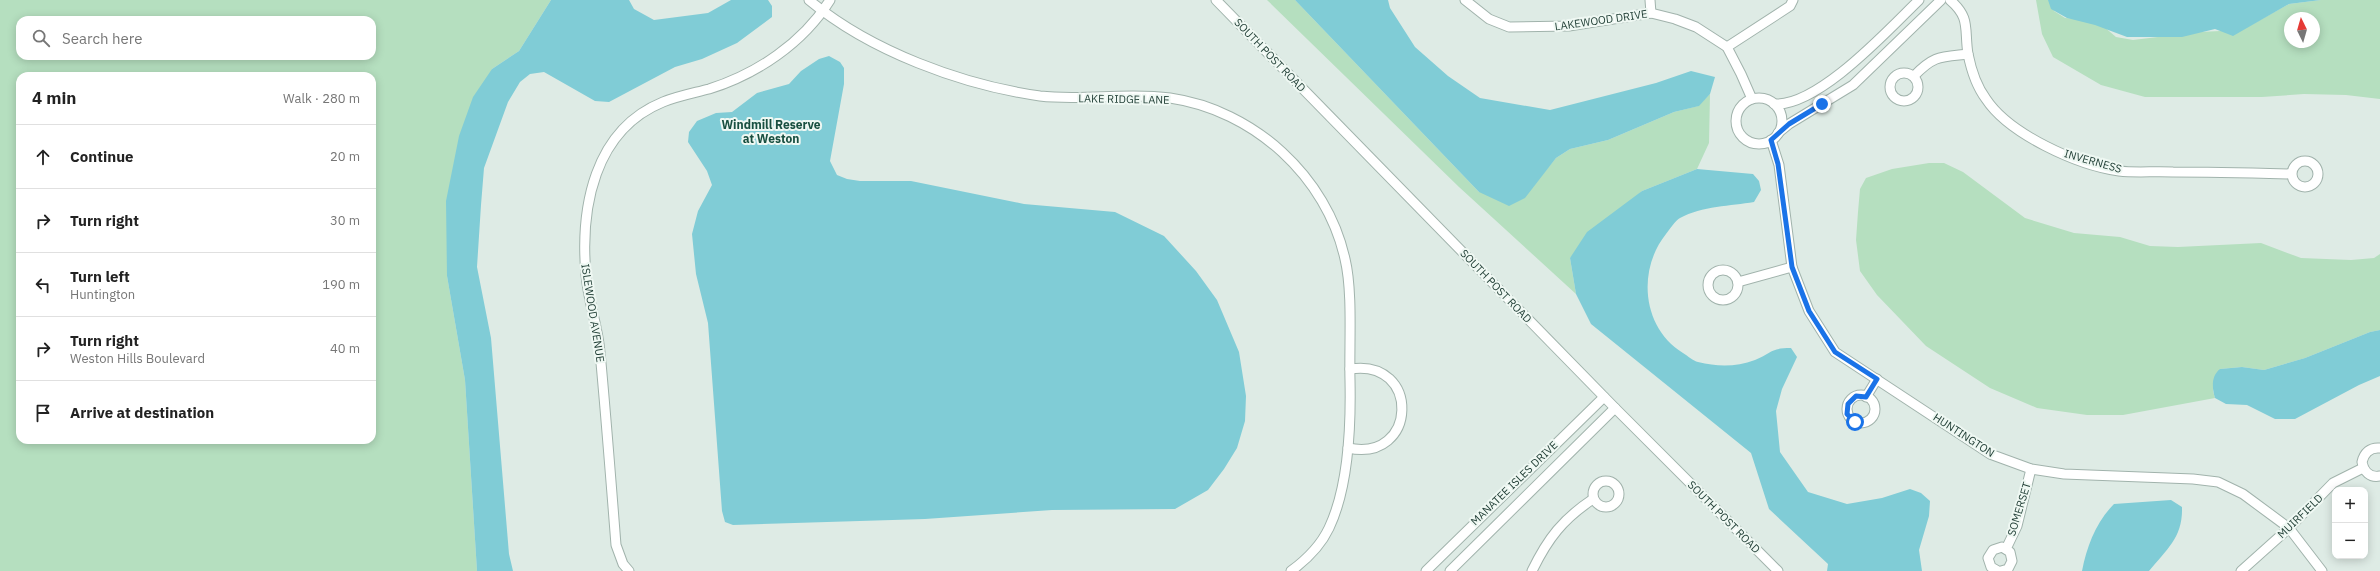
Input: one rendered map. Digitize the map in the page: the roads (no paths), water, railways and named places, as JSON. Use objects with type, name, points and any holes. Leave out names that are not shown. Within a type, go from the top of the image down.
[{"type":"street","name":"LAKE RIDGE LANE","points":[[810,0],[823,11],[886,49],[932,69],[997,88],[1041,96],[1076,98],[1170,98],[1203,107],[1238,120],[1268,139],[1292,162],[1331,214],[1346,260],[1350,369],[1348,448],[1339,498],[1328,529],[1306,559],[1291,571]]},
{"type":"street","name":"ISLEWOOD AVENUE","points":[[629,571],[623,564],[616,545],[599,336],[586,277],[584,244],[586,212],[594,177],[611,142],[624,127],[643,112],[663,102],[710,88],[765,64],[806,32],[830,0]]},
{"type":"street","name":"SOUTH POST ROAD","points":[[1216,0],[1604,397],[1778,571]]},
{"type":"street","name":"LAKEWOOD DRIVE","points":[[1465,0],[1489,19],[1509,27],[1569,26],[1651,13],[1696,27],[1727,47],[1742,74],[1752,99]]},
{"type":"street","points":[[1650,0],[1651,13]]},
{"type":"street","points":[[1727,47],[1790,6],[1793,0]]},
{"type":"street","points":[[1919,0],[1830,81],[1799,99],[1784,104],[1774,104],[1762,98],[1752,99],[1739,109],[1736,124],[1738,131],[1745,140],[1754,143],[1771,140],[1789,124],[1853,85],[1941,0]]},
{"type":"street","name":"INVERNESS","points":[[1950,0],[1959,8],[1966,20],[1968,54],[1975,76],[1985,99],[2001,117],[2019,131],[2043,145],[2077,159],[2118,171],[2291,174]]},
{"type":"street","points":[[1914,76],[1927,62],[1936,58],[1968,54]]},
{"type":"street","points":[[1774,104],[1782,119],[1778,133]]},
{"type":"street","name":"HUNTINGTON","points":[[1771,140],[1778,164],[1792,267],[1809,311],[1835,352],[1990,454],[2031,469],[2064,474],[2194,478],[2218,482],[2242,494],[2289,528],[2322,571]]},
{"type":"street","points":[[1738,282],[1792,267]]},
{"type":"street","points":[[1348,448],[1367,450],[1385,443],[1398,429],[1402,410],[1399,391],[1387,376],[1369,368],[1350,369]]},
{"type":"street","points":[[1866,397],[1877,379]]},
{"type":"street","name":"MANATEE ISLES DRIVE","points":[[1426,571],[1604,397]]},
{"type":"street","name":"MANATEE ISLES DRIVE","points":[[1450,571],[1615,408]]},
{"type":"street","points":[[2380,448],[2371,449],[2366,452],[2362,462],[2363,468],[2371,475],[2380,476]]},
{"type":"street","name":"MUIRFIELD","points":[[2241,571],[2289,528],[2333,483],[2363,468]]},
{"type":"street","name":"SOMERSET","points":[[2006,549],[2017,526],[2031,469]]},
{"type":"street","points":[[1532,571],[1543,548],[1558,528],[1572,513],[1593,499]]},
{"type":"street","name":"SOMERSET","points":[[1997,548],[2006,549],[2012,556],[2012,561],[2008,569],[2000,571],[1991,567],[1988,562],[1990,553],[1997,548]]},
{"type":"water","points":[[551,0],[629,0],[634,9],[654,20],[708,13],[731,0],[768,0],[772,6],[772,17],[737,43],[702,59],[675,67],[609,102],[595,101],[544,72],[530,74],[520,82],[508,102],[484,168],[477,267],[491,338],[509,554],[513,571],[477,571],[465,380],[447,276],[446,201],[459,136],[473,97],[492,69],[519,51]]},
{"type":"water","points":[[1295,0],[1388,0],[1390,8],[1415,47],[1448,76],[1480,98],[1550,110],[1656,83],[1691,71],[1715,77],[1710,94],[1699,106],[1674,112],[1608,140],[1570,149],[1556,158],[1525,198],[1509,206],[1479,192]]},
{"type":"water","points":[[2048,0],[2321,0],[2289,4],[2233,36],[2215,29],[2182,37],[2127,37],[2095,25],[2067,18],[2051,9]]},
{"type":"water","points":[[829,56],[840,62],[844,68],[844,84],[830,161],[837,175],[847,179],[860,181],[911,181],[1024,204],[1115,212],[1164,236],[1196,271],[1217,300],[1239,352],[1246,396],[1245,421],[1237,448],[1224,469],[1208,490],[1175,509],[1052,510],[925,519],[733,525],[725,522],[722,511],[708,323],[696,274],[692,234],[698,211],[712,185],[707,171],[688,142],[689,132],[697,121],[716,113],[732,112],[757,93],[789,84],[801,71],[819,59]]},
{"type":"water","points":[[1697,169],[1753,174],[1759,181],[1761,190],[1754,202],[1698,211],[1678,219],[1674,223],[1657,248],[1651,264],[1648,281],[1648,298],[1652,314],[1659,329],[1669,342],[1692,360],[1713,365],[1727,366],[1741,364],[1755,360],[1775,350],[1791,348],[1797,357],[1782,389],[1776,411],[1780,452],[1808,492],[1847,504],[1882,498],[1910,489],[1921,493],[1930,501],[1929,516],[1919,550],[1922,571],[1827,571],[1828,564],[1769,509],[1751,453],[1591,324],[1576,294],[1570,258],[1587,232],[1642,191]]},
{"type":"water","points":[[2380,330],[2380,376],[2359,385],[2295,419],[2275,419],[2247,405],[2226,404],[2215,398],[2213,382],[2215,375],[2220,369],[2242,367],[2264,370],[2305,358],[2370,332]]},
{"type":"water","points":[[2171,500],[2182,507],[2180,527],[2173,542],[2149,571],[2082,571],[2093,535],[2102,519],[2114,504]]},
{"type":"district","name":"Windmill Reserve at Weston","points":[[771,132]]}]
